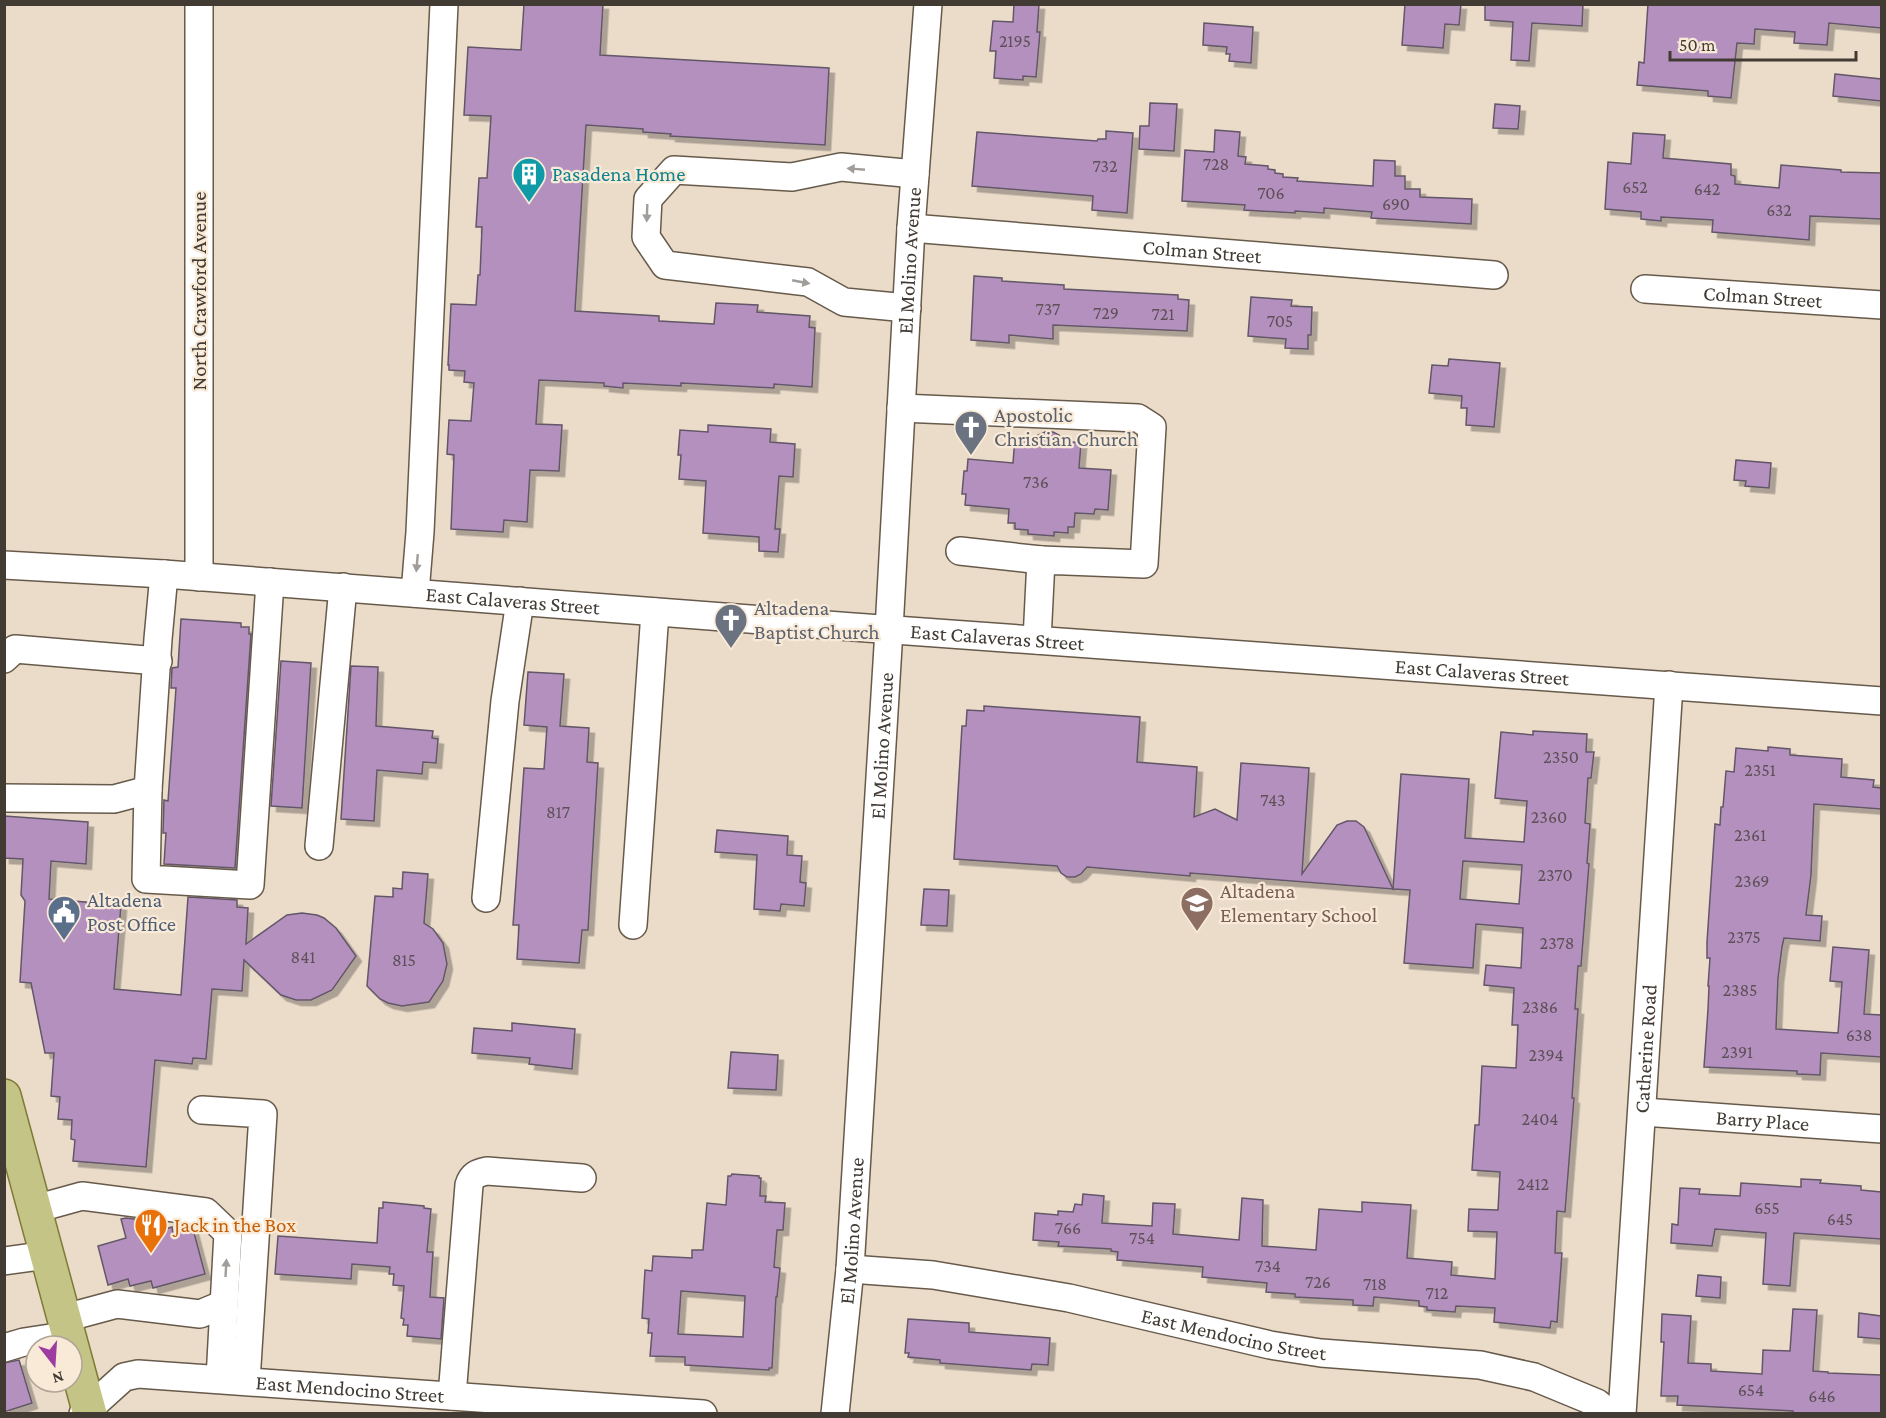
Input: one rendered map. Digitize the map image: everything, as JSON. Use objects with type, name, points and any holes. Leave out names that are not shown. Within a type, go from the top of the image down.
[{"type":"main road","points":[[4,1096],[67,1326],[87,1412]]},
{"type":"street","name":"North Crawford Avenue","points":[[199,4],[199,577]]},
{"type":"street","points":[[415,593],[420,532],[444,4]]},
{"type":"street","name":"El Molino Avenue","points":[[835,1413],[850,1269],[911,228],[928,4]]},
{"type":"street","points":[[907,308],[844,302],[808,282],[665,266],[646,237],[648,199],[674,170],[792,177],[841,167],[915,174]]},
{"type":"street","name":"Colman Street","points":[[911,228],[1494,275]]},
{"type":"street","name":"Colman Street","points":[[1645,289],[1881,305]]},
{"type":"street","points":[[901,408],[1138,418],[1152,427],[1144,564],[1041,560],[960,551]]},
{"type":"street","points":[[1037,640],[1041,560]]},
{"type":"street","name":"East Calaveras Street","points":[[4,565],[164,574],[889,630],[1881,700]]},
{"type":"street","points":[[164,574],[148,790],[146,879],[249,885],[270,582]]},
{"type":"street","points":[[319,846],[343,587]]},
{"type":"street","points":[[486,898],[505,701],[520,601]]},
{"type":"street","points":[[633,925],[655,612]]},
{"type":"street","points":[[4,659],[15,649],[158,661]]},
{"type":"street","name":"Catherine Road","points":[[1622,1413],[1670,685]]},
{"type":"street","points":[[4,798],[114,799],[148,790]]},
{"type":"street","points":[[202,1110],[263,1113],[233,1380]]},
{"type":"street","name":"Barry Place","points":[[1643,1112],[1881,1129]]},
{"type":"street","points":[[452,1396],[459,1291],[471,1177],[486,1171],[582,1178]]},
{"type":"street","points":[[35,1209],[82,1196],[206,1212],[228,1233],[224,1304],[233,1380]]},
{"type":"street","points":[[4,1261],[47,1255]]},
{"type":"street","name":"East Mendocino Street","points":[[850,1269],[933,1275],[1069,1298],[1280,1347],[1321,1353],[1480,1365],[1534,1377],[1597,1403],[1611,1413]]},
{"type":"street","points":[[4,1348],[67,1326],[117,1304],[200,1314],[224,1304]]},
{"type":"street","name":"East Mendocino Street","points":[[87,1412],[124,1377],[138,1374],[233,1380],[418,1403],[452,1396],[703,1413]]},
{"type":"building","name":"Pasadena Home","points":[[524,4],[603,4],[600,55],[829,68],[825,145],[670,136],[671,134],[643,132],[643,129],[586,125],[575,311],[659,316],[659,321],[714,324],[716,303],[758,305],[757,312],[810,316],[809,327],[815,328],[812,387],[774,384],[774,388],[681,383],[681,386],[623,383],[623,388],[604,386],[604,383],[539,380],[536,424],[562,425],[559,471],[530,470],[527,522],[504,520],[503,532],[451,529],[454,455],[447,454],[449,420],[471,421],[474,383],[464,382],[465,371],[449,370],[451,304],[476,305],[482,227],[476,227],[479,178],[487,178],[491,116],[464,115],[468,47],[521,50]]},
{"type":"building","points":[[1014,4],[1039,4],[1037,32],[1040,32],[1036,77],[1023,76],[1023,80],[994,78],[996,51],[990,51],[993,21],[1013,22]]},
{"type":"building","points":[[1405,4],[1461,4],[1459,25],[1445,24],[1443,48],[1402,45]]},
{"type":"building","points":[[1485,4],[1583,4],[1582,26],[1532,23],[1529,61],[1511,60],[1513,22],[1485,20]]},
{"type":"building","points":[[1648,4],[1881,4],[1881,28],[1829,23],[1827,45],[1794,43],[1795,32],[1755,29],[1754,44],[1737,43],[1731,98],[1708,96],[1708,91],[1637,85],[1639,62],[1644,63]]},
{"type":"building","points":[[1204,23],[1253,27],[1251,63],[1229,61],[1230,54],[1226,54],[1227,47],[1203,45]]},
{"type":"building","points":[[1835,74],[1881,79],[1881,101],[1833,96]]},
{"type":"building","points":[[1150,103],[1177,104],[1174,151],[1139,149],[1140,126],[1149,126]]},
{"type":"building","points":[[1495,104],[1520,106],[1518,129],[1493,128]]},
{"type":"building","points":[[1215,130],[1240,132],[1238,156],[1246,157],[1245,164],[1268,166],[1268,169],[1275,170],[1275,173],[1283,174],[1283,177],[1298,178],[1297,181],[1373,186],[1374,160],[1395,161],[1395,176],[1405,176],[1405,189],[1420,189],[1420,197],[1472,199],[1471,224],[1371,218],[1372,212],[1324,208],[1324,213],[1295,211],[1295,213],[1244,210],[1245,205],[1182,201],[1185,150],[1214,152]]},
{"type":"building","points":[[1106,131],[1133,133],[1127,213],[1092,210],[1093,196],[972,186],[977,132],[1097,141],[1106,139]]},
{"type":"building","points":[[1633,133],[1665,135],[1663,158],[1731,164],[1731,175],[1735,176],[1735,184],[1779,188],[1781,165],[1841,170],[1841,172],[1881,173],[1881,219],[1810,216],[1809,240],[1712,232],[1713,220],[1661,217],[1661,221],[1641,219],[1641,212],[1605,209],[1608,162],[1631,164]]},
{"type":"building","points":[[974,276],[1002,278],[1002,281],[1064,285],[1064,289],[1178,295],[1178,299],[1189,300],[1187,331],[1053,325],[1053,339],[1009,335],[1009,343],[971,340]]},
{"type":"building","points":[[1251,297],[1292,300],[1291,306],[1312,307],[1308,349],[1285,348],[1286,339],[1248,336]]},
{"type":"building","points":[[1449,359],[1500,363],[1494,427],[1466,425],[1467,408],[1461,408],[1462,396],[1429,393],[1432,365],[1448,366]]},
{"type":"building","points":[[708,425],[771,429],[770,442],[795,444],[793,477],[779,476],[775,529],[780,529],[778,552],[759,551],[759,537],[703,533],[706,481],[679,479],[681,455],[678,455],[680,430],[708,432]]},
{"type":"building","points":[[1045,432],[1059,435],[1063,441],[1081,443],[1079,468],[1111,470],[1108,510],[1095,509],[1094,514],[1075,513],[1074,527],[1068,527],[1068,533],[1054,532],[1054,536],[1028,534],[1028,530],[1015,529],[1015,523],[1008,523],[1009,509],[965,505],[966,494],[962,494],[964,471],[967,471],[968,459],[1013,463],[1015,437],[1032,438]]},
{"type":"building","points":[[1736,460],[1771,463],[1769,488],[1745,486],[1746,481],[1734,480]]},
{"type":"building","points":[[181,619],[241,623],[241,627],[249,627],[249,634],[251,634],[235,868],[164,864],[166,833],[163,833],[164,800],[168,801],[176,688],[171,688],[172,668],[178,667]]},
{"type":"building","points":[[281,661],[311,663],[302,808],[271,806]]},
{"type":"building","points":[[351,666],[378,667],[376,726],[433,731],[432,738],[438,739],[436,763],[423,762],[422,774],[377,770],[374,821],[341,819]]},
{"type":"building","points":[[528,672],[564,674],[560,726],[589,728],[587,762],[598,763],[588,930],[582,930],[579,963],[517,959],[519,925],[513,925],[524,768],[544,769],[547,727],[524,725]]},
{"type":"building","points":[[984,706],[1140,717],[1137,762],[1197,767],[1194,817],[1215,809],[1237,820],[1241,763],[1309,768],[1302,874],[1337,825],[1347,821],[1356,821],[1364,827],[1393,889],[1087,867],[1075,877],[1067,877],[1057,866],[954,859],[962,726],[966,726],[967,710],[984,711]]},
{"type":"building","points":[[1533,731],[1587,734],[1586,752],[1594,752],[1591,778],[1588,778],[1585,823],[1590,824],[1587,863],[1589,864],[1581,966],[1578,966],[1575,1009],[1578,1009],[1572,1098],[1574,1098],[1565,1212],[1557,1211],[1555,1253],[1562,1253],[1557,1322],[1551,1321],[1550,1328],[1494,1322],[1495,1308],[1456,1306],[1455,1312],[1427,1310],[1427,1307],[1419,1306],[1419,1301],[1374,1297],[1373,1306],[1353,1305],[1353,1300],[1295,1297],[1295,1294],[1266,1292],[1267,1283],[1202,1277],[1203,1267],[1117,1260],[1118,1252],[1111,1251],[1111,1249],[1058,1246],[1059,1242],[1033,1240],[1035,1213],[1058,1215],[1058,1211],[1073,1212],[1075,1204],[1082,1205],[1083,1194],[1104,1196],[1102,1223],[1152,1226],[1153,1203],[1175,1204],[1173,1234],[1239,1240],[1242,1198],[1263,1200],[1262,1246],[1316,1250],[1319,1209],[1362,1212],[1362,1202],[1411,1205],[1407,1258],[1452,1262],[1451,1275],[1495,1279],[1497,1232],[1468,1231],[1469,1209],[1498,1210],[1500,1172],[1472,1170],[1475,1125],[1479,1125],[1482,1066],[1516,1068],[1518,1025],[1512,1025],[1514,988],[1484,985],[1486,965],[1521,968],[1523,928],[1476,924],[1473,968],[1404,963],[1410,890],[1393,889],[1401,774],[1469,779],[1465,838],[1524,842],[1527,801],[1495,798],[1501,732],[1533,735]],"holes":[[[1463,861],[1522,865],[1519,904],[1460,899]]]},
{"type":"building","points":[[1768,747],[1790,749],[1790,755],[1842,759],[1841,777],[1874,780],[1873,787],[1881,788],[1881,809],[1814,804],[1811,875],[1806,915],[1822,916],[1820,941],[1784,938],[1782,947],[1776,1029],[1838,1033],[1842,982],[1830,981],[1833,947],[1869,950],[1864,1014],[1881,1015],[1881,1057],[1821,1053],[1820,1075],[1797,1074],[1797,1071],[1704,1067],[1710,958],[1707,958],[1707,942],[1715,824],[1720,825],[1726,771],[1734,772],[1736,748],[1768,751]]},
{"type":"building","points":[[4,816],[88,822],[86,864],[51,861],[49,899],[121,905],[114,989],[181,995],[188,897],[237,900],[237,907],[248,908],[246,944],[287,915],[302,913],[317,915],[336,928],[356,956],[332,990],[311,1000],[296,1000],[281,995],[244,960],[242,991],[212,989],[206,1059],[193,1058],[192,1064],[155,1060],[146,1167],[73,1161],[75,1140],[71,1139],[72,1120],[58,1119],[60,1097],[51,1096],[54,1053],[45,1053],[31,983],[20,982],[25,901],[21,895],[23,859],[4,858]]},
{"type":"building","points":[[717,830],[788,836],[787,855],[802,856],[800,882],[806,883],[804,906],[781,904],[780,911],[754,909],[757,855],[715,852]]},
{"type":"building","points":[[403,872],[428,874],[424,923],[433,929],[443,943],[447,964],[443,981],[429,1002],[402,1006],[380,999],[367,986],[375,896],[393,897],[393,888],[402,889]]},
{"type":"building","points":[[924,889],[949,890],[947,926],[921,925]]},
{"type":"building","points":[[512,1023],[575,1029],[572,1069],[529,1064],[530,1058],[472,1053],[474,1028],[512,1031]]},
{"type":"building","points":[[731,1052],[778,1055],[776,1090],[728,1088]]},
{"type":"building","points":[[732,1174],[759,1176],[761,1178],[760,1196],[766,1196],[765,1202],[785,1203],[783,1230],[777,1230],[774,1267],[780,1268],[772,1368],[769,1370],[685,1365],[685,1357],[650,1356],[652,1333],[648,1333],[649,1319],[642,1318],[645,1270],[652,1271],[653,1256],[692,1258],[692,1250],[703,1250],[707,1203],[726,1205],[728,1176]],"holes":[[[681,1291],[745,1296],[743,1337],[678,1334]]]},
{"type":"building","points":[[1801,1179],[1861,1186],[1861,1190],[1881,1192],[1881,1239],[1794,1233],[1790,1286],[1763,1284],[1766,1233],[1715,1229],[1712,1246],[1671,1243],[1672,1224],[1678,1225],[1680,1188],[1700,1189],[1699,1194],[1740,1196],[1741,1183],[1801,1187]]},
{"type":"building","points":[[383,1202],[424,1206],[424,1208],[431,1209],[427,1252],[433,1252],[430,1297],[444,1298],[441,1339],[407,1336],[408,1325],[403,1325],[404,1319],[401,1318],[404,1286],[393,1285],[394,1274],[389,1274],[390,1267],[352,1264],[351,1279],[275,1274],[278,1236],[377,1243],[379,1208],[383,1208]]},
{"type":"building","points":[[121,1219],[159,1222],[161,1230],[172,1227],[173,1234],[193,1229],[205,1274],[153,1288],[151,1281],[130,1286],[128,1279],[108,1285],[98,1246],[126,1238]]},
{"type":"building","points":[[1698,1275],[1721,1277],[1720,1298],[1696,1296]]},
{"type":"building","points":[[1793,1309],[1817,1310],[1813,1371],[1881,1375],[1881,1413],[1793,1413],[1793,1411],[1677,1405],[1678,1396],[1661,1396],[1664,1342],[1661,1342],[1662,1314],[1691,1316],[1688,1363],[1711,1364],[1711,1371],[1762,1374],[1763,1350],[1790,1351]]},
{"type":"building","points":[[1859,1313],[1881,1316],[1881,1339],[1858,1337]]},
{"type":"building","points":[[908,1319],[969,1323],[969,1332],[1050,1338],[1048,1365],[1032,1364],[1031,1370],[940,1363],[940,1360],[908,1357],[909,1353],[905,1353]]},
{"type":"building","points":[[19,1360],[24,1377],[24,1394],[29,1394],[32,1403],[4,1412],[4,1363]]},
{"type":"place","name":"Pasadena Home","points":[[529,203]]},
{"type":"place","name":"Apostolic Christian Church","points":[[971,456]]},
{"type":"place","name":"Altadena Baptist Church","points":[[731,649]]},
{"type":"place","name":"Altadena Elementary School","points":[[1197,932]]},
{"type":"place","name":"Altadena Post Office","points":[[64,941]]},
{"type":"place","name":"Jack in the Box","points":[[151,1254]]}]
